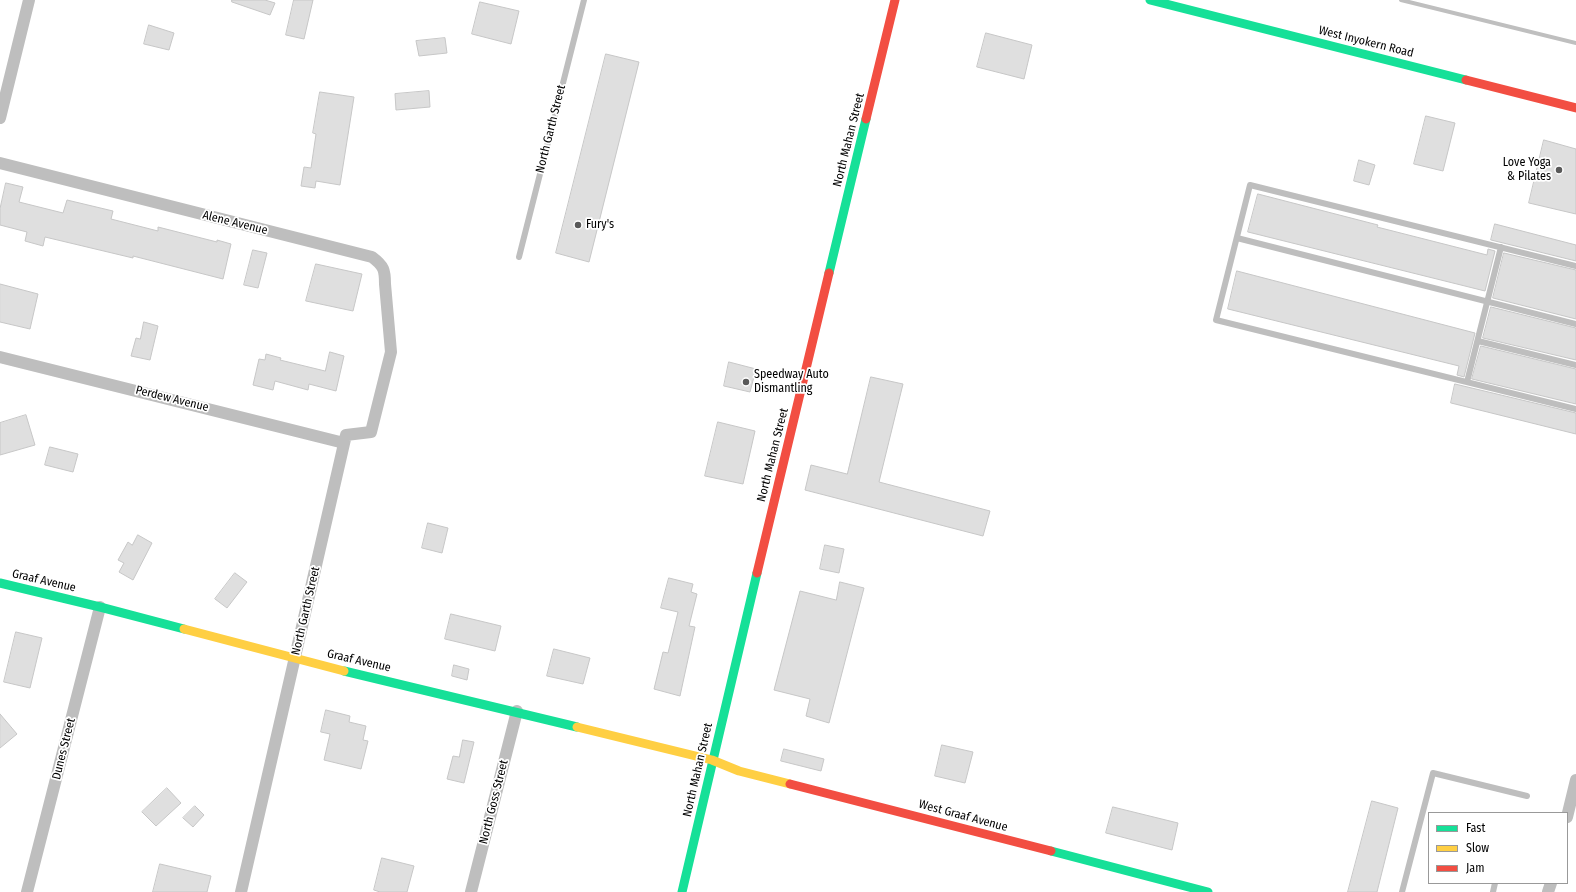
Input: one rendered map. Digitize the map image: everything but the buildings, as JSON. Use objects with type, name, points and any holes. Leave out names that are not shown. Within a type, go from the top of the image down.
[{"type":"street","points":[[0,118],[29,0]]},
{"type":"street","name":"North Mahan Street","points":[[682,892],[712,760],[895,0]]},
{"type":"street","name":"West Inyokern Road","points":[[1150,0],[1576,108]]},
{"type":"street","name":"Alene Avenue","points":[[0,163],[372,258],[381,264],[385,273],[391,352],[371,432],[346,435],[344,443]]},
{"type":"street","name":"Perdew Avenue","points":[[0,357],[344,443]]},
{"type":"street","name":"North Garth Street","points":[[241,892],[344,443]]},
{"type":"street","name":"Graaf Avenue","points":[[0,583],[100,607],[295,658],[517,711],[712,760]]},
{"type":"street","name":"Dunes Street","points":[[27,892],[100,607]]},
{"type":"street","name":"North Goss Street","points":[[471,892],[517,711]]},
{"type":"street","name":"West Graaf Avenue","points":[[712,760],[739,770],[1208,892]]},
{"type":"street","points":[[1568,813],[1576,780]]},
{"type":"lane","name":"North Garth Street","points":[[519,257],[584,0]]},
{"type":"lane","points":[[1576,266],[1250,185],[1216,320],[1576,409]]},
{"type":"lane","points":[[1237,238],[1576,324]]},
{"type":"lane","points":[[1467,382],[1501,247]]},
{"type":"lane","points":[[1478,341],[1576,365]]},
{"type":"lane","points":[[1402,892],[1433,773],[1527,796]]},
{"type":"waterway","points":[[1401,0],[1576,43]]},
{"type":"traffic: fast","points":[[1150,0],[1466,80]]},
{"type":"traffic: fast","points":[[829,273],[866,119]]},
{"type":"traffic: fast","points":[[682,892],[757,573]]},
{"type":"traffic: fast","points":[[0,583],[184,629]]},
{"type":"traffic: fast","points":[[344,671],[577,727]]},
{"type":"traffic: fast","points":[[1051,851],[1208,892]]},
{"type":"traffic: slow","points":[[184,629],[344,671]]},
{"type":"traffic: slow","points":[[577,727],[712,760],[739,771],[790,784]]},
{"type":"traffic: jam","points":[[866,119],[895,0]]},
{"type":"traffic: jam","points":[[1466,80],[1576,108]]},
{"type":"traffic: jam","points":[[757,573],[829,273]]},
{"type":"traffic: jam","points":[[790,784],[1051,851]]},
{"type":"place","name":"Love Yoga & Pilates","points":[[1559,170]]},
{"type":"place","name":"Fury's","points":[[578,225]]},
{"type":"place","name":"Speedway Auto Dismantling","points":[[746,382]]}]
